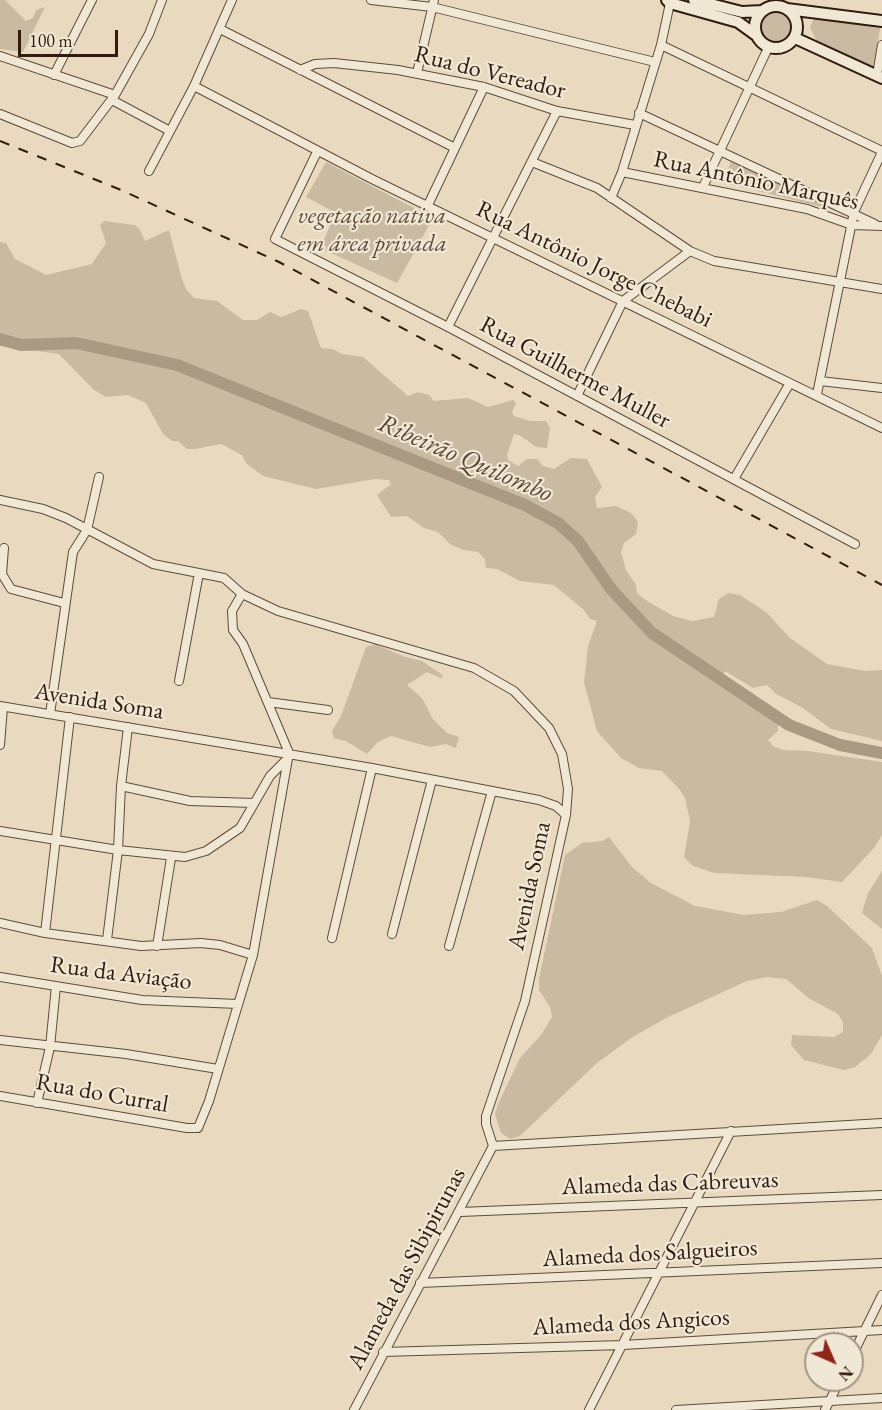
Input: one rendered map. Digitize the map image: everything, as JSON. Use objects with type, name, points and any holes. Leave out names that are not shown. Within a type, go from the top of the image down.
[{"type":"main road","points":[[694,0],[750,13],[762,11]]},
{"type":"main road","points":[[669,2],[738,22],[756,35],[768,48],[782,48],[795,38]]},
{"type":"main road","points":[[756,35],[756,22],[762,11],[773,3],[787,9],[882,21]]},
{"type":"main road","points":[[787,9],[795,18],[795,38]]},
{"type":"main road","points":[[795,38],[880,77]]},
{"type":"street","points":[[54,75],[92,0]]},
{"type":"street","points":[[0,114],[72,143],[87,135],[114,98],[149,34],[162,0]]},
{"type":"street","points":[[149,171],[194,87],[232,0]]},
{"type":"street","points":[[371,0],[433,4],[656,62]]},
{"type":"street","points":[[611,198],[622,172],[656,62],[669,2]]},
{"type":"street","points":[[417,73],[433,4]]},
{"type":"street","points":[[220,29],[455,148]]},
{"type":"street","points":[[661,45],[882,152],[854,212],[817,394]]},
{"type":"street","points":[[880,77],[882,45]]},
{"type":"street","points":[[703,187],[768,48]]},
{"type":"street","points":[[0,56],[114,98],[170,131]]},
{"type":"street","name":"Rua do Vereador","points":[[300,69],[315,64],[334,63],[417,73],[484,87],[558,111],[635,125]]},
{"type":"street","name":"Rua Antônio Jorge Chebabi","points":[[194,87],[317,152],[817,394],[882,428]]},
{"type":"street","points":[[428,206],[484,87]]},
{"type":"street","points":[[448,327],[558,111]]},
{"type":"street","points":[[639,113],[879,225]]},
{"type":"street","name":"Rua Guilherme Muller","points":[[317,152],[275,239],[448,327],[855,544]]},
{"type":"street","points":[[532,162],[585,183],[690,251],[714,261],[882,289]]},
{"type":"street","name":"Rua Antônio Marquês","points":[[622,172],[807,209],[852,225],[879,225]]},
{"type":"street","points":[[576,396],[623,301],[690,251]]},
{"type":"street","points":[[820,381],[882,388]]},
{"type":"street","points":[[734,480],[790,382]]},
{"type":"street","points":[[50,714],[73,552],[87,530],[99,477]]},
{"type":"street","points":[[0,500],[43,509],[153,564],[224,578],[242,594],[278,611],[368,639],[453,660],[474,668],[514,691],[534,710],[556,740],[568,789],[566,815]]},
{"type":"street","points":[[4,548],[2,574],[11,589],[64,603]]},
{"type":"street","points":[[179,681],[199,573]]},
{"type":"street","points":[[0,1040],[126,1054],[218,1069],[253,955],[272,861],[288,755],[243,644],[231,625],[232,611],[242,594]]},
{"type":"street","points":[[268,702],[328,710]]},
{"type":"street","points":[[0,745],[2,707]]},
{"type":"street","name":"Avenida Soma","points":[[2,707],[372,768],[539,800],[556,806],[566,815],[525,1001],[486,1116],[486,1124],[493,1146]]},
{"type":"street","points":[[45,933],[70,717]]},
{"type":"street","points":[[107,940],[118,850],[121,786],[128,727]]},
{"type":"street","points":[[0,831],[171,858],[194,855],[217,845],[240,828],[270,776],[288,755]]},
{"type":"street","points":[[332,938],[372,768]]},
{"type":"street","points":[[392,934],[432,780]]},
{"type":"street","points":[[121,786],[190,801],[254,803]]},
{"type":"street","points":[[449,946],[492,791]]},
{"type":"street","points":[[157,946],[171,858]]},
{"type":"street","points":[[0,924],[45,933],[157,946],[201,943],[253,955]]},
{"type":"street","name":"Rua da Aviação","points":[[0,977],[142,1000],[238,1004]]},
{"type":"street","points":[[37,1103],[50,1047],[56,986]]},
{"type":"street","name":"Rua do Curral","points":[[0,1096],[198,1128],[218,1069]]},
{"type":"street","points":[[493,1146],[882,1123]]},
{"type":"street","points":[[589,1410],[731,1131]]},
{"type":"street","name":"Alameda das Sibipirunas","points":[[354,1410],[382,1352],[460,1212],[493,1146]]},
{"type":"street","name":"Alameda das Cabreuvas","points":[[460,1212],[882,1195]]},
{"type":"street","name":"Alameda dos Salgueiros","points":[[420,1283],[882,1263]]},
{"type":"street","points":[[865,1330],[882,1295]]},
{"type":"street","name":"Alameda dos Angicos","points":[[382,1352],[623,1345],[882,1330]]},
{"type":"street","points":[[825,1410],[834,1392]]},
{"type":"street","points":[[676,1410],[882,1398]]},
{"type":"green space","points":[[0,0],[5,0],[26,21],[33,18],[36,10],[45,7],[23,52],[0,49]]},
{"type":"green space","points":[[776,12],[787,17],[792,28],[787,39],[776,44],[765,39],[760,28],[765,17]]},
{"type":"green space","points":[[815,16],[880,28],[874,69],[817,42],[810,27]]},
{"type":"green space","points":[[733,158],[838,211],[722,182]]},
{"type":"green space","name":"vegetação nativa em área privada","points":[[326,162],[433,218],[397,283],[320,248],[336,213],[306,197]]},
{"type":"green space","points":[[104,221],[135,225],[145,241],[169,230],[182,279],[186,289],[194,298],[217,301],[243,320],[257,320],[270,312],[281,317],[301,309],[308,311],[321,348],[363,357],[408,396],[418,392],[429,395],[434,401],[468,398],[488,407],[513,400],[516,403],[512,412],[514,416],[530,421],[546,421],[550,428],[547,448],[536,447],[521,436],[514,434],[507,455],[508,460],[518,466],[527,459],[537,459],[543,466],[554,469],[571,458],[587,459],[602,487],[595,497],[597,508],[616,506],[631,513],[638,522],[636,534],[624,543],[621,552],[626,570],[636,585],[637,593],[673,616],[692,621],[714,617],[719,599],[728,593],[740,595],[766,612],[790,638],[827,664],[865,671],[882,670],[882,741],[831,729],[803,708],[776,694],[767,685],[753,688],[725,671],[720,682],[728,690],[778,716],[778,731],[768,740],[773,746],[783,750],[808,751],[882,762],[882,835],[874,848],[842,882],[806,877],[714,873],[693,866],[684,857],[690,821],[685,798],[680,790],[662,771],[639,768],[621,758],[597,731],[584,682],[588,646],[597,621],[590,619],[584,610],[554,585],[520,581],[497,569],[486,568],[485,559],[478,552],[463,550],[450,544],[438,532],[424,528],[407,516],[391,517],[377,495],[391,484],[389,480],[375,479],[316,489],[263,476],[246,463],[242,455],[221,444],[187,449],[178,441],[172,441],[163,434],[146,403],[128,395],[106,397],[94,390],[59,354],[0,346],[0,242],[6,243],[15,259],[46,275],[92,264],[106,243],[100,225]]},
{"type":"green space","points":[[375,644],[405,657],[422,661],[441,674],[443,679],[427,672],[407,685],[422,698],[433,719],[447,733],[459,737],[456,748],[446,744],[430,747],[391,736],[378,742],[367,754],[346,741],[334,738],[332,731],[341,716],[366,647]]},
{"type":"green space","points":[[609,837],[632,867],[651,883],[695,906],[744,915],[781,912],[817,900],[827,906],[872,948],[882,976],[882,1035],[871,1054],[855,1067],[844,1070],[804,1060],[791,1045],[792,1035],[834,1037],[843,1032],[843,1022],[838,1014],[810,999],[786,979],[767,977],[747,981],[666,1018],[631,1038],[597,1063],[520,1136],[510,1139],[501,1133],[495,1114],[498,1104],[520,1058],[541,1035],[552,1017],[550,1007],[539,990],[539,979],[565,855],[582,843],[602,841]]},
{"type":"green space","points":[[882,871],[882,929],[862,913],[868,893]]},
{"type":"waterway","name":"Ribeirão Quilombo","points":[[0,339],[21,345],[76,343],[177,365],[525,505],[558,523],[578,541],[611,589],[652,633],[789,725],[840,745],[882,753]]},
{"type":"railway","points":[[0,141],[121,190],[279,262],[882,585]]}]
